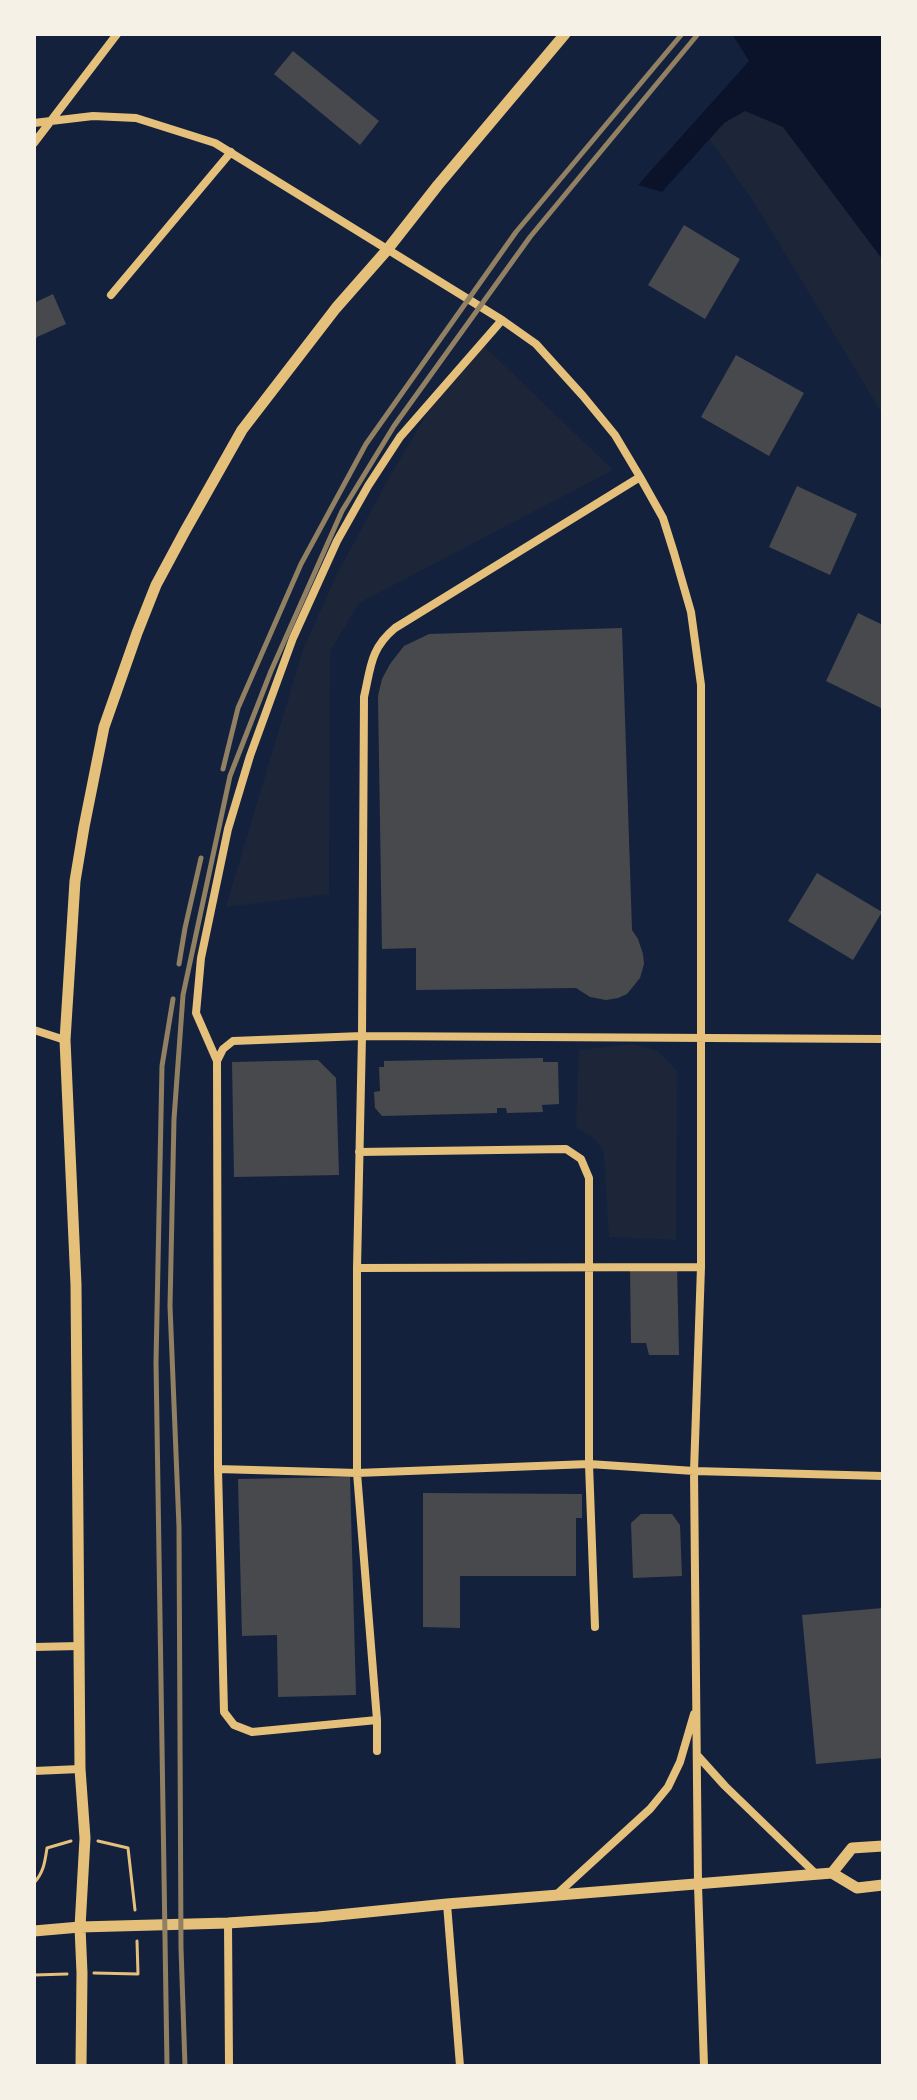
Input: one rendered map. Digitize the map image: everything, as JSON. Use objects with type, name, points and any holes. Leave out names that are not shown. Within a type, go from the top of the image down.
[{"type":"street","points":[[34,143],[117,34]]},
{"type":"street","points":[[81,2066],[80,1927],[85,1838],[80,1769],[76,1285],[65,1040],[73,907],[84,827],[104,727],[156,585],[242,430],[336,308],[565,34]]},
{"type":"street","points":[[34,123],[93,116],[136,118],[215,143],[502,320],[536,344],[615,435],[663,518],[691,612],[701,685],[701,1267],[694,1471],[698,1885],[704,2066]]},
{"type":"street","points":[[111,295],[231,152]]},
{"type":"street","points":[[377,1720],[252,1732],[234,1725],[224,1712],[218,1469],[217,1061],[196,1013],[201,958],[228,829],[250,756],[293,638],[337,541],[400,437],[502,320]]},
{"type":"street","points":[[377,1751],[357,1473],[364,697],[374,652],[384,637],[406,620],[640,477]]},
{"type":"street","points":[[34,1030],[65,1040]]},
{"type":"street","points":[[217,1061],[223,1049],[233,1041],[362,1036],[883,1039]]},
{"type":"street","points":[[359,1152],[566,1149],[581,1159],[589,1178],[589,1464],[595,1627]]},
{"type":"street","points":[[357,1268],[701,1267]]},
{"type":"street","points":[[218,1469],[357,1473],[589,1464],[694,1471],[883,1476]]},
{"type":"street","points":[[34,1647],[79,1646]]},
{"type":"street","points":[[554,1897],[650,1809],[668,1787],[680,1762],[696,1706]]},
{"type":"street","points":[[697,1755],[817,1875]]},
{"type":"street","points":[[34,1771],[80,1769]]},
{"type":"street","points":[[832,1873],[852,1848],[883,1846]]},
{"type":"street","points":[[34,1931],[318,1917],[832,1873],[857,1888],[883,1885]]},
{"type":"street","points":[[447,1904],[460,2066]]},
{"type":"street","points":[[228,1923],[229,2066]]},
{"type":"path","points":[[34,1883],[45,1865],[47,1848],[85,1838],[128,1848],[137,1927],[138,1974]]},
{"type":"shaded area","points":[[732,34],[883,34],[883,260],[783,127],[745,111],[724,123],[662,192],[638,185],[749,61]]},
{"type":"shaded area","points":[[745,110],[783,126],[883,260],[883,415],[757,207],[710,139],[724,123]]},
{"type":"shaded area","points":[[484,346],[613,470],[359,603],[330,651],[329,894],[226,907],[304,647],[337,574],[438,395]]},
{"type":"shaded area","points":[[633,1044],[658,1051],[677,1071],[676,1240],[609,1237],[604,1153],[597,1141],[576,1127],[579,1050]]},
{"type":"building","points":[[293,51],[379,121],[360,145],[274,74]]},
{"type":"building","points":[[684,225],[740,259],[705,319],[648,285]]},
{"type":"building","points":[[53,294],[66,324],[37,337],[34,344],[34,303]]},
{"type":"building","points":[[736,355],[804,393],[769,456],[701,417]]},
{"type":"building","points":[[797,486],[857,514],[830,575],[769,547]]},
{"type":"building","points":[[858,613],[883,625],[883,709],[826,681]]},
{"type":"building","points":[[622,628],[632,930],[643,954],[640,978],[627,994],[606,1000],[590,997],[576,988],[416,990],[416,948],[382,949],[378,696],[390,664],[404,646],[429,634]]},
{"type":"building","points":[[817,873],[882,912],[853,960],[788,921]]},
{"type":"building","points":[[543,1058],[543,1062],[558,1062],[559,1104],[542,1105],[543,1112],[507,1113],[506,1108],[497,1108],[497,1113],[382,1116],[375,1108],[374,1092],[380,1091],[379,1067],[384,1067],[384,1061]]},
{"type":"building","points":[[318,1060],[336,1078],[339,1175],[234,1177],[232,1062]]},
{"type":"building","points":[[677,1266],[679,1355],[649,1355],[646,1343],[631,1343],[630,1267]]},
{"type":"building","points":[[350,1477],[356,1695],[278,1697],[277,1635],[242,1636],[238,1479]]},
{"type":"building","points":[[423,1493],[582,1494],[582,1518],[576,1518],[576,1576],[460,1576],[460,1628],[423,1627]]},
{"type":"building","points":[[641,1514],[672,1514],[680,1525],[682,1576],[633,1578],[631,1523]]},
{"type":"building","points":[[883,1608],[883,1758],[816,1764],[802,1615]]},
{"type":"railway","points":[[223,769],[238,708],[301,564],[366,444],[516,232],[682,34]]},
{"type":"railway","points":[[185,2066],[181,1948],[179,1527],[170,1306],[174,1119],[183,995],[230,776],[271,671],[342,511],[394,426],[530,237],[698,34]]},
{"type":"railway","points":[[179,964],[201,858]]},
{"type":"railway","points":[[167,2066],[156,1362],[162,1066],[173,999]]}]
